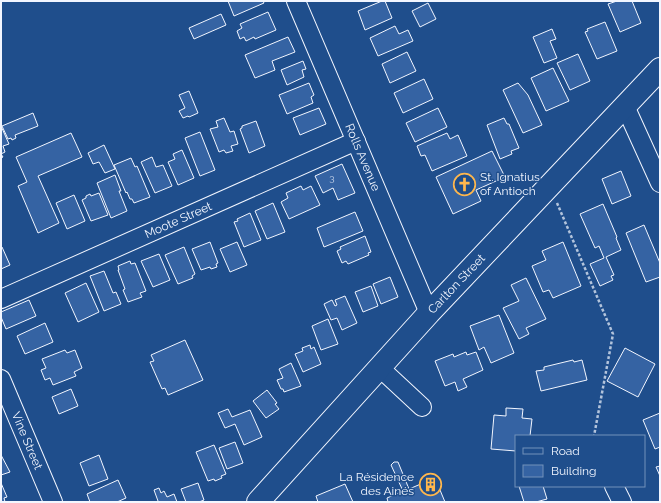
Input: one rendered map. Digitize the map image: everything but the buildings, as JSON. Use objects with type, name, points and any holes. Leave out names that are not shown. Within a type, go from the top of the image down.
[{"type":"main road","name":"Carlton Street","points":[[258,502],[429,313],[660,69]]},
{"type":"street","name":"Rolls Avenue","points":[[296,1],[429,313]]},
{"type":"street","points":[[625,106],[660,183]]},
{"type":"street","name":"Moote Street","points":[[1,299],[356,141]]},
{"type":"street","points":[[380,368],[422,407]]},
{"type":"street","name":"Vine Street","points":[[1,379],[53,502]]},
{"type":"street","points":[[614,487],[622,502]]},
{"type":"path","points":[[549,185],[614,334],[594,435]]},
{"type":"place","name":"St. Ignatius of Antioch","points":[[465,184]]},
{"type":"place","name":"La Résidence des Ainés","points":[[430,484]]}]
